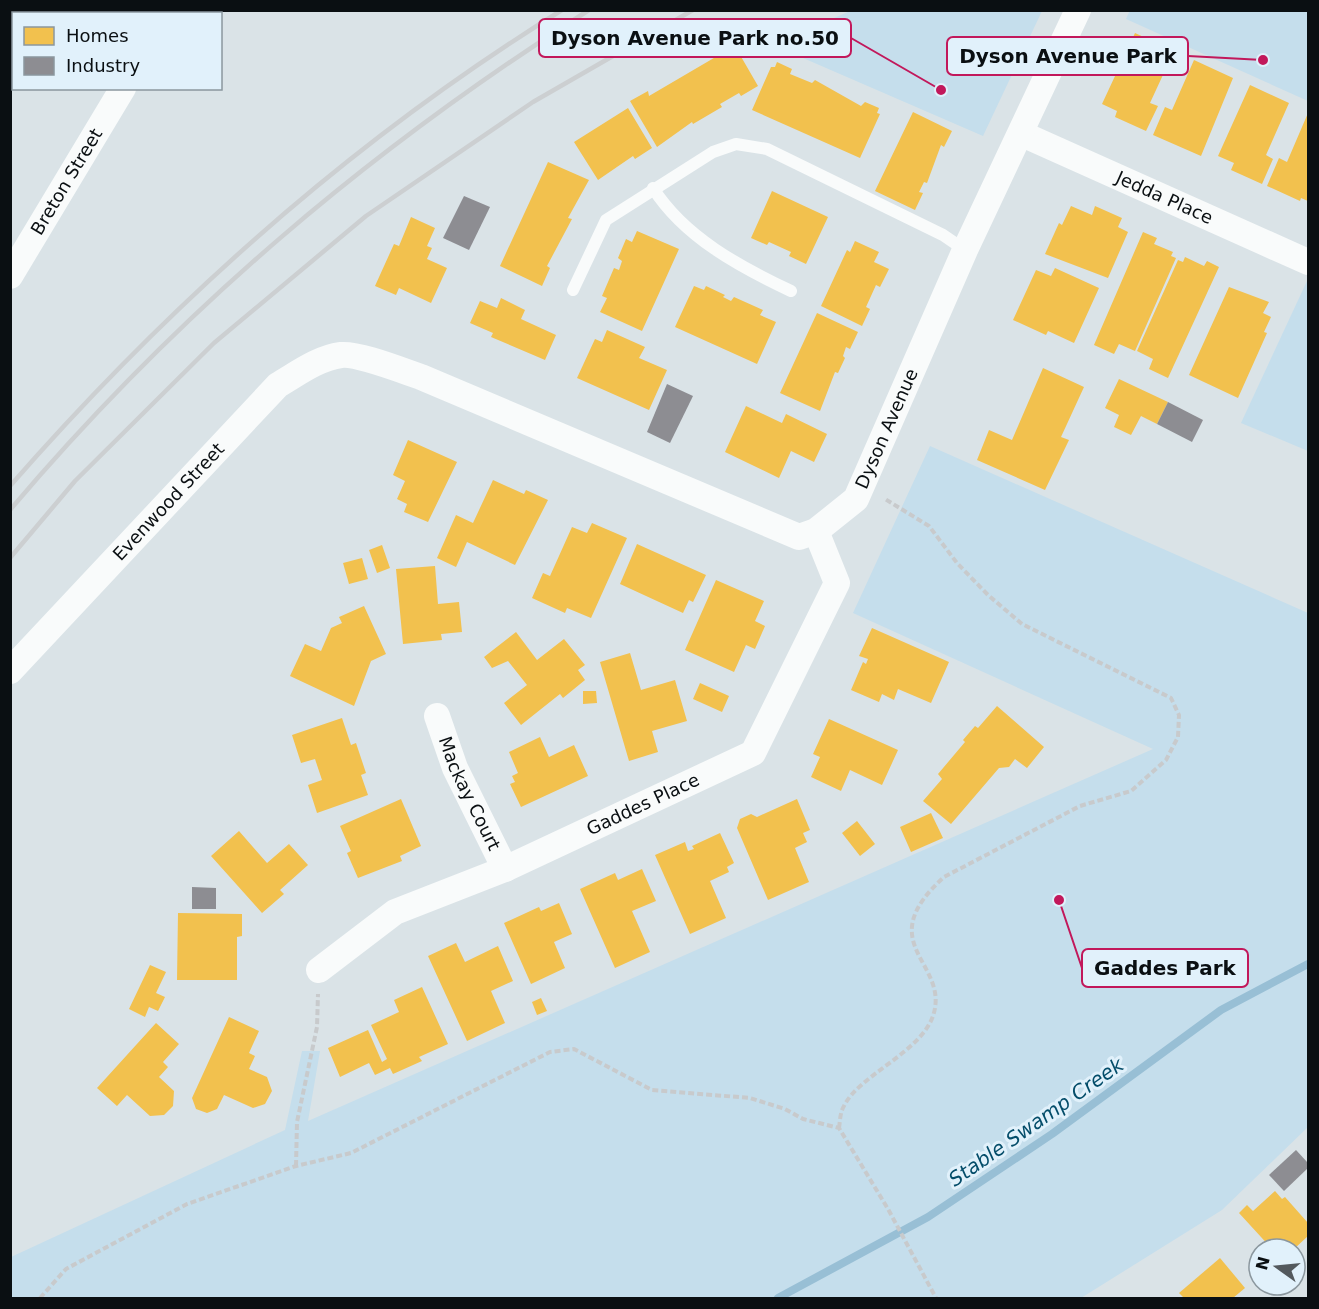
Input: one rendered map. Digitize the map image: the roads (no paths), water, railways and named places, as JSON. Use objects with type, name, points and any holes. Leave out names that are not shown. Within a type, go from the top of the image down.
[{"type":"street","name":"Dyson Avenue","points":[[816,531],[856,499],[965,250],[1022,134],[1078,10]]},
{"type":"street","name":"Breton Street","points":[[10,276],[122,90]]},
{"type":"street","name":"Jedda Place","points":[[1022,134],[1308,262]]},
{"type":"street","name":"Evenwood Street","points":[[10,671],[278,384],[316,363],[342,355],[394,367],[421,377],[799,537],[816,531]]},
{"type":"street","name":"Gaddes Place","points":[[319,970],[395,912],[505,869],[753,753],[837,583],[816,531]]},
{"type":"street","name":"Mackay Court","points":[[437,716],[455,768],[505,869]]},
{"type":"lane","points":[[573,290],[606,220],[713,152],[736,144],[767,149],[943,235],[965,250]]},
{"type":"lane","points":[[653,188],[666,209],[736,265],[790,291]]},
{"type":"waterway","name":"Stable Swamp Creek","points":[[778,1298],[928,1217],[1052,1134],[1221,1010],[1308,964]]},
{"type":"railway","points":[[10,486],[135,352],[268,227],[411,113],[485,60],[562,10]]},
{"type":"railway","points":[[10,510],[74,437],[141,368],[209,301],[280,238],[429,119],[589,10]]},
{"type":"railway","points":[[10,558],[75,481],[214,343],[366,216],[533,102],[693,10]]},
{"type":"place","name":"Dyson Avenue Park","points":[[1263,60]]},
{"type":"place","name":"Dyson Avenue Park no.50","points":[[941,90]]},
{"type":"place","name":"Gaddes Park","points":[[1059,900]]}]
